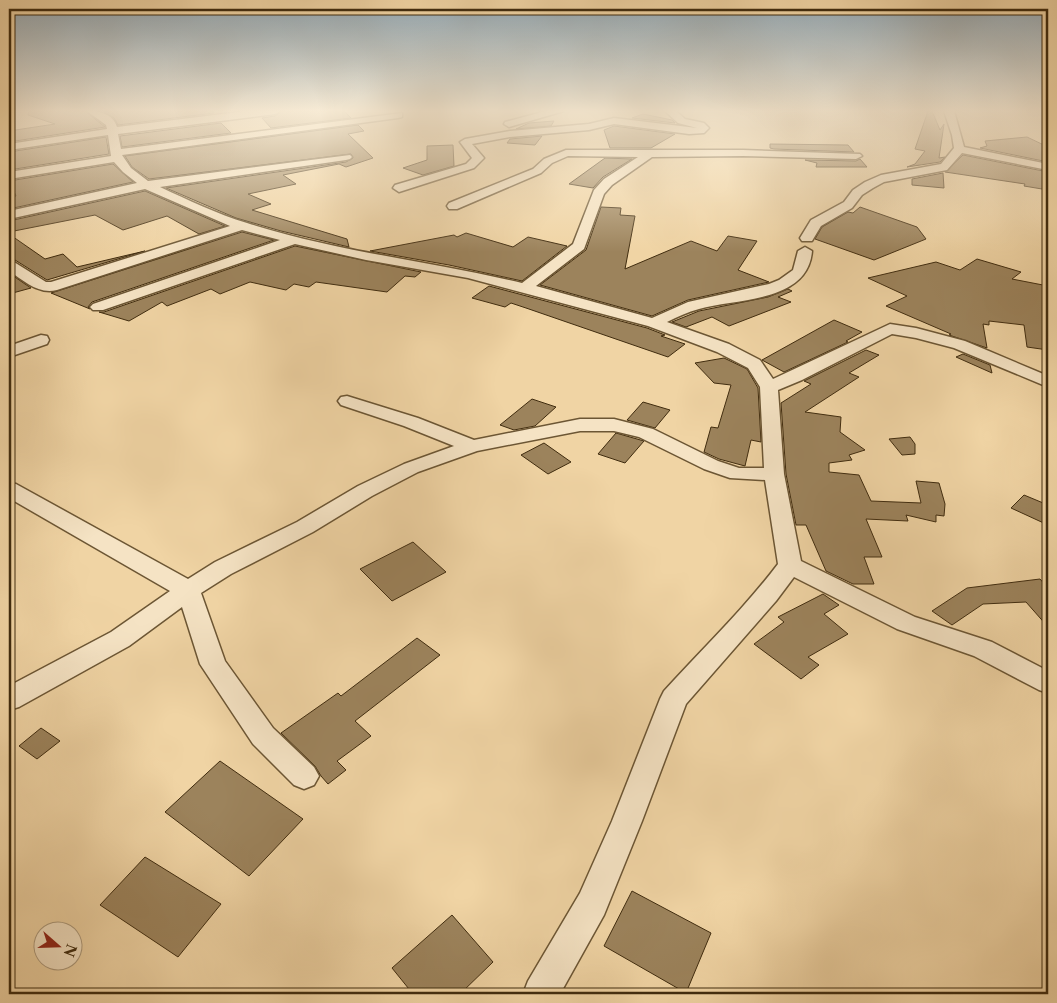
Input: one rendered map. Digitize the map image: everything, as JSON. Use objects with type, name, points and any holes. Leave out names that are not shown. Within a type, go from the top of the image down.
[{"type":"street","points":[[9,176],[64,158]]},
{"type":"street","points":[[122,158],[127,170],[146,185],[242,226],[366,256],[468,274],[526,288],[654,324],[723,348],[754,364],[769,387],[774,474],[790,565],[768,595],[723,643],[674,700],[627,821],[592,904],[541,994]]},
{"type":"street","points":[[9,215],[146,185],[311,158]]},
{"type":"street","points":[[399,188],[470,166],[478,158]]},
{"type":"street","points":[[453,206],[537,171],[545,158]]},
{"type":"street","points":[[526,288],[579,246],[598,193],[608,182],[643,158]]},
{"type":"street","points":[[654,324],[687,307],[732,299],[778,286],[793,278],[803,268],[806,244],[816,223],[848,205],[853,201],[857,193],[881,179],[943,168],[952,158]]},
{"type":"street","points":[[1000,158],[1048,167]]},
{"type":"street","points":[[9,265],[42,286],[52,287],[242,226]]},
{"type":"street","points":[[98,307],[294,240]]},
{"type":"street","points":[[769,387],[796,376],[890,329],[904,330],[964,347],[998,360],[1027,375],[1048,382]]},
{"type":"street","points":[[9,352],[41,340]]},
{"type":"street","points":[[346,401],[411,422],[472,446]]},
{"type":"street","points":[[9,699],[120,639],[188,590],[224,568],[304,527],[365,491],[411,468],[472,446],[580,425],[614,425],[646,433],[711,465],[737,474],[774,474]]},
{"type":"street","points":[[9,489],[188,590],[212,664],[263,736],[304,776]]},
{"type":"street","points":[[790,565],[906,623],[982,649],[1048,683]]},
{"type":"building","points":[[9,158],[85,158],[9,170]]},
{"type":"building","points":[[126,158],[320,158],[149,179],[132,167]]},
{"type":"building","points":[[353,158],[373,158],[346,167],[339,164],[283,175],[296,184],[248,194],[271,204],[252,210],[347,239],[349,247],[236,218],[166,188],[346,162]]},
{"type":"building","points":[[427,158],[454,158],[454,166],[423,175],[403,168],[427,160]]},
{"type":"building","points":[[605,158],[632,159],[603,177],[593,188],[569,184]]},
{"type":"building","points":[[920,158],[944,158],[940,162],[907,167],[915,164]]},
{"type":"building","points":[[960,158],[977,158],[1048,172],[1048,190],[1024,186],[1025,184],[945,172]]},
{"type":"building","points":[[1028,158],[1048,158],[1048,162]]},
{"type":"building","points":[[860,159],[867,167],[816,167],[817,163],[805,160],[856,161]]},
{"type":"building","points":[[113,164],[133,182],[9,209],[9,198],[16,196],[9,181]]},
{"type":"building","points":[[943,173],[944,188],[912,185],[912,179]]},
{"type":"building","points":[[145,191],[225,226],[199,234],[167,216],[123,230],[95,215],[9,232],[9,221]]},
{"type":"building","points":[[601,207],[621,208],[620,215],[635,216],[625,269],[691,241],[717,251],[728,236],[757,241],[738,270],[769,282],[688,300],[652,316],[540,285],[586,250]]},
{"type":"building","points":[[860,207],[917,227],[926,239],[874,260],[815,239],[822,227],[848,212],[853,213]]},
{"type":"building","points":[[242,232],[274,240],[92,302],[88,307],[90,309],[51,293]]},
{"type":"building","points":[[466,233],[513,247],[528,237],[567,246],[522,281],[449,265],[370,251],[454,235],[457,237]]},
{"type":"building","points":[[9,234],[45,259],[63,254],[77,267],[145,251],[47,280],[15,260],[9,259]]},
{"type":"building","points":[[295,246],[421,272],[415,277],[405,276],[387,292],[316,282],[309,287],[294,284],[286,290],[250,282],[220,294],[211,289],[167,306],[162,302],[129,321],[99,312],[104,312]]},
{"type":"building","points":[[977,259],[1021,272],[1012,279],[1048,286],[1048,350],[1027,347],[1024,325],[989,321],[989,325],[983,324],[987,348],[949,335],[951,334],[886,306],[907,296],[868,278],[936,262],[960,270]]},
{"type":"building","points":[[9,273],[25,284],[31,288],[9,294]]},
{"type":"building","points":[[489,286],[647,328],[665,335],[661,336],[685,344],[668,357],[511,303],[505,307],[472,298]]},
{"type":"building","points":[[788,289],[792,291],[778,297],[791,302],[729,326],[712,317],[686,327],[672,322],[699,311],[768,297]]},
{"type":"building","points":[[834,320],[862,332],[846,341],[848,342],[784,372],[762,360]]},
{"type":"building","points":[[866,350],[879,355],[849,373],[859,377],[805,412],[841,417],[840,432],[865,450],[849,455],[852,460],[829,463],[829,472],[859,475],[871,501],[921,503],[916,481],[939,483],[945,504],[944,516],[936,515],[936,522],[906,515],[908,521],[866,519],[882,557],[864,557],[874,584],[853,584],[826,571],[806,525],[796,525],[786,474],[781,403],[811,384],[804,381]]},
{"type":"building","points":[[963,354],[990,365],[992,373],[956,357]]},
{"type":"building","points":[[724,358],[747,369],[758,388],[761,442],[751,440],[745,466],[719,459],[704,452],[711,427],[718,428],[731,385],[714,383],[695,363]]},
{"type":"building","points":[[532,399],[556,407],[535,426],[514,430],[500,425]]},
{"type":"building","points":[[643,402],[670,410],[655,428],[627,420]]},
{"type":"building","points":[[616,433],[644,441],[625,463],[598,454]]},
{"type":"building","points":[[910,437],[915,444],[915,454],[902,455],[889,439]]},
{"type":"building","points":[[544,443],[571,462],[548,474],[521,455]]},
{"type":"building","points":[[1024,495],[1048,505],[1048,525],[1011,508]]},
{"type":"building","points":[[413,542],[446,572],[392,601],[360,569]]},
{"type":"building","points":[[1040,579],[1048,588],[1048,627],[1026,602],[983,604],[952,625],[932,611],[967,588]]},
{"type":"building","points":[[823,594],[839,605],[824,614],[848,634],[808,657],[819,665],[801,679],[754,644],[784,622],[778,617]]},
{"type":"building","points":[[417,638],[440,655],[355,721],[371,736],[337,761],[346,770],[328,784],[315,766],[281,733],[338,693],[341,696]]},
{"type":"building","points":[[41,728],[60,741],[37,759],[19,746]]},
{"type":"building","points":[[220,761],[303,819],[249,876],[165,812]]},
{"type":"building","points":[[145,857],[221,904],[178,957],[100,905]]},
{"type":"building","points":[[632,891],[711,933],[686,993],[604,946]]},
{"type":"building","points":[[452,915],[493,962],[460,994],[413,994],[392,968]]}]
